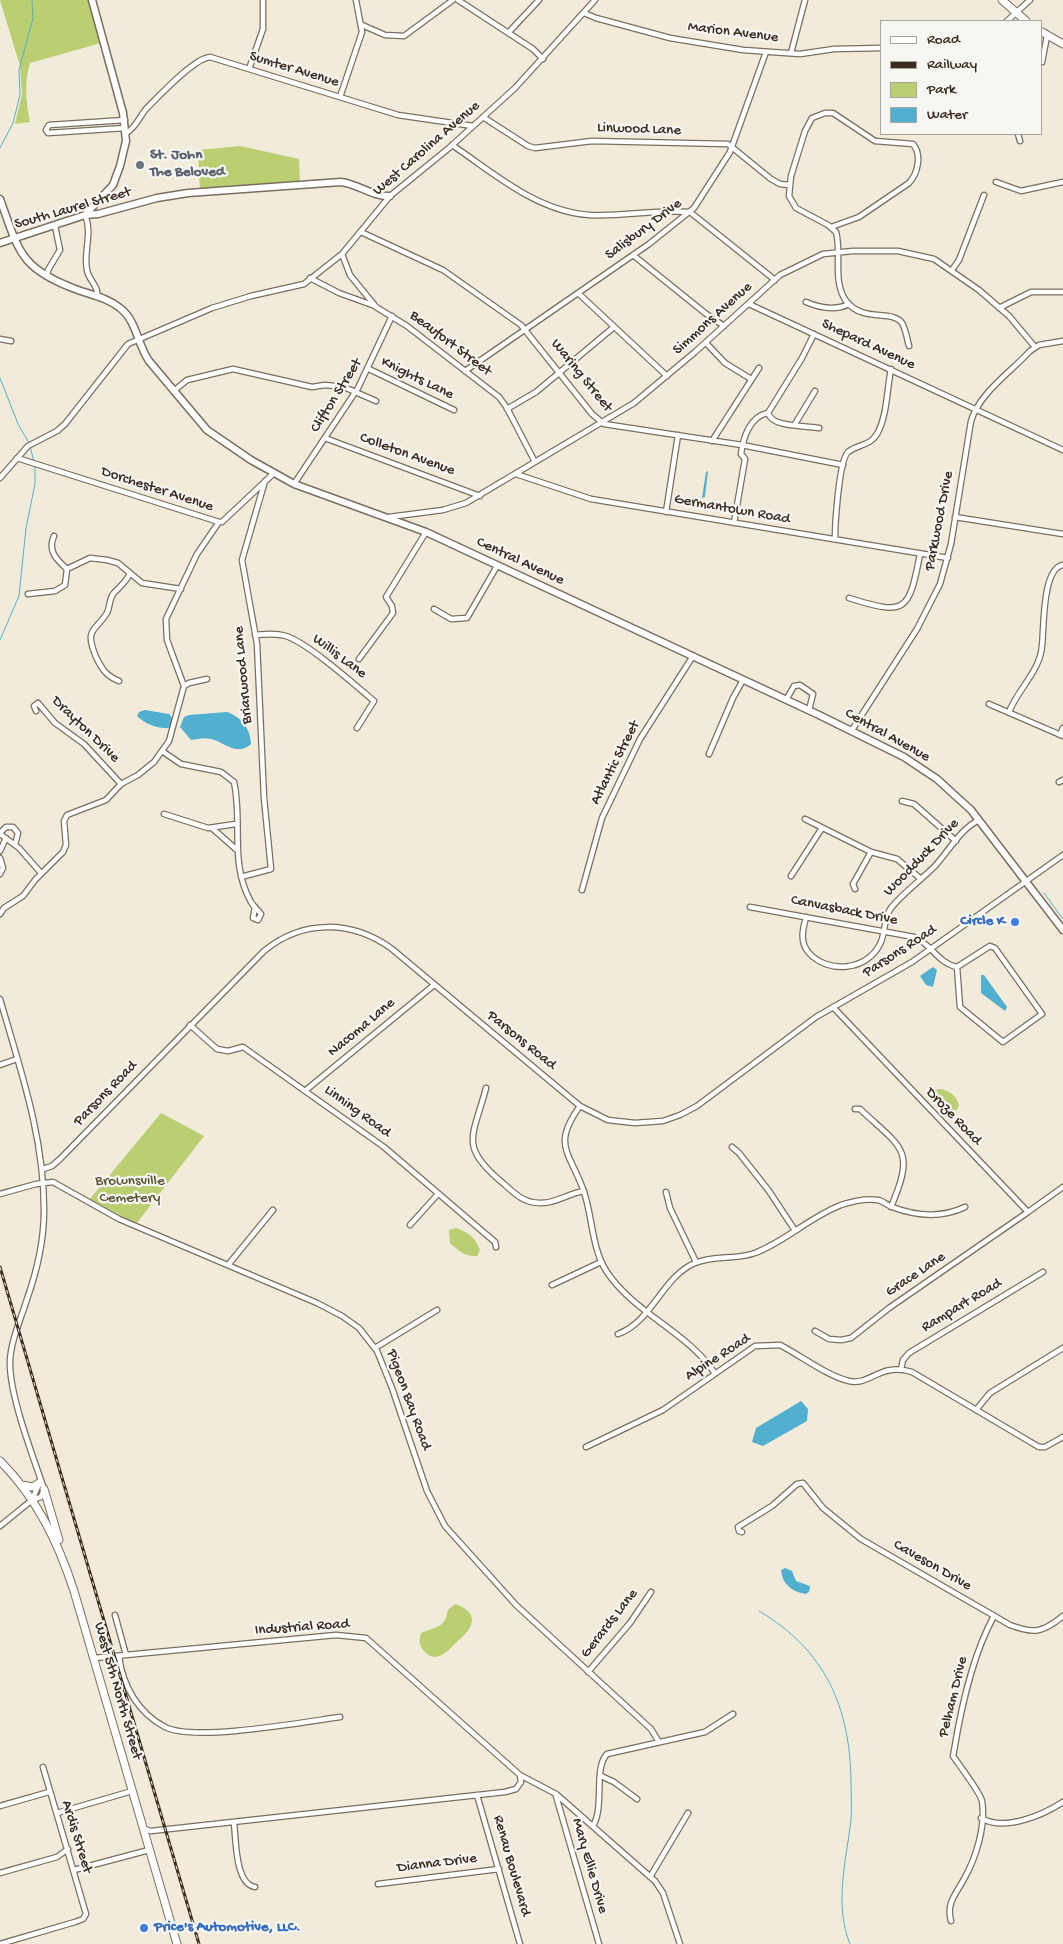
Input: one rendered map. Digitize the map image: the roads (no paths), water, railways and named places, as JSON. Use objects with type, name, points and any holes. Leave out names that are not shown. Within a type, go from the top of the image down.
[{"type":"main road","points":[[1002,0],[1025,20]]},
{"type":"main road","points":[[1044,34],[1063,44]]},
{"type":"main road","name":"West 5th North Street","points":[[0,1461],[22,1485],[58,1545],[94,1658],[177,1944]]},
{"type":"main road","points":[[22,1485],[33,1487],[40,1482]]},
{"type":"main road","points":[[44,1489],[59,1537],[58,1545]]},
{"type":"street","points":[[92,0],[125,126],[120,167],[113,185],[85,215],[89,229],[86,269],[98,291],[97,295]]},
{"type":"street","points":[[249,69],[263,29],[263,0]]},
{"type":"street","points":[[340,97],[362,32],[356,0]]},
{"type":"street","points":[[458,0],[536,51],[543,59]]},
{"type":"street","points":[[508,33],[539,0]]},
{"type":"street","name":"West Carolina Avenue","points":[[0,478],[30,445],[57,432],[65,424],[128,344],[203,312],[250,296],[304,284],[342,254],[390,196],[483,117],[543,59],[596,0]]},
{"type":"street","points":[[791,53],[805,0]]},
{"type":"street","points":[[1008,20],[1030,0]]},
{"type":"street","points":[[362,25],[385,35],[404,36],[449,1]]},
{"type":"street","name":"Marion Avenue","points":[[584,13],[670,38],[723,48],[807,54],[847,48],[880,48]]},
{"type":"street","points":[[1043,48],[1044,34]]},
{"type":"street","name":"Salisbury Drive","points":[[465,371],[633,255],[698,204],[733,146],[766,52]]},
{"type":"street","name":"Sumter Avenue","points":[[125,126],[134,126],[161,95],[206,57],[214,57],[398,115],[473,126]]},
{"type":"street","points":[[831,227],[859,217],[909,183],[914,177],[917,165],[918,154],[913,144],[875,141],[836,114],[819,114],[808,124],[789,185],[790,200],[796,208],[831,227],[837,234],[836,251],[841,290],[849,304],[862,313],[896,318],[901,322],[909,346]]},
{"type":"street","name":"Linwood Lane","points":[[483,117],[528,146],[536,148],[592,141],[733,146]]},
{"type":"street","points":[[125,126],[48,133],[46,130],[49,125],[134,126]]},
{"type":"street","points":[[1018,135],[1020,141]]},
{"type":"street","points":[[452,145],[527,196],[560,209],[583,214],[604,215],[690,212],[775,280]]},
{"type":"street","points":[[733,146],[737,154],[771,179],[780,184],[789,185]]},
{"type":"street","name":"South Laurel Street","points":[[0,244],[85,215],[98,214],[156,198],[330,182],[346,182],[380,196],[390,196]]},
{"type":"street","points":[[996,182],[1021,191],[1063,182]]},
{"type":"street","points":[[952,270],[957,264],[984,195]]},
{"type":"street","name":"Central Avenue","points":[[0,199],[13,239],[29,263],[47,276],[97,295],[125,312],[134,326],[149,361],[212,436],[294,484],[426,532],[852,730],[917,764],[958,797],[980,820],[1063,930]]},
{"type":"street","points":[[47,276],[48,270],[60,250],[55,226]]},
{"type":"street","name":"Waring Street","points":[[360,232],[443,270],[526,329],[592,414],[602,424],[742,445],[842,465]]},
{"type":"street","name":"Simmons Avenue","points":[[389,517],[455,507],[480,496],[602,424],[634,403],[667,376],[782,273],[816,257],[836,251],[913,253],[934,259],[952,270],[1000,308],[1035,347]]},
{"type":"street","name":"Beaufort Street","points":[[342,254],[350,275],[376,307],[392,316],[495,394],[507,409],[535,462]]},
{"type":"street","points":[[633,255],[724,326]]},
{"type":"street","points":[[310,278],[339,293],[376,307]]},
{"type":"street","points":[[1000,308],[1031,292],[1063,292]]},
{"type":"street","points":[[578,293],[667,376]]},
{"type":"street","points":[[806,302],[816,307],[836,308],[849,304]]},
{"type":"street","name":"Shepard Avenue","points":[[749,304],[1063,450]]},
{"type":"street","name":"Clifton Street","points":[[294,484],[356,393],[369,370],[392,316]]},
{"type":"street","points":[[507,409],[530,396],[614,327]]},
{"type":"street","points":[[768,413],[802,358],[814,334]]},
{"type":"street","points":[[0,339],[11,342]]},
{"type":"street","points":[[1035,347],[1063,341]]},
{"type":"street","points":[[706,343],[725,363],[752,379]]},
{"type":"street","name":"Parkwood Drive","points":[[852,730],[930,607],[940,584],[948,558],[972,420],[976,410],[982,400],[1035,347]]},
{"type":"street","points":[[712,441],[758,368]]},
{"type":"street","points":[[175,390],[187,380],[233,369],[312,387],[325,385],[344,387],[376,401]]},
{"type":"street","points":[[835,539],[835,515],[842,465],[847,454],[871,442],[878,432],[890,369]]},
{"type":"street","name":"Knights Lane","points":[[369,370],[454,410]]},
{"type":"street","points":[[798,424],[816,391]]},
{"type":"street","points":[[768,413],[770,418],[779,423],[820,428]]},
{"type":"street","points":[[734,523],[745,459],[741,454],[742,445],[754,419],[761,414],[768,413]]},
{"type":"street","points":[[666,512],[678,435]]},
{"type":"street","name":"Colleton Avenue","points":[[326,438],[480,496]]},
{"type":"street","name":"Dorchester Avenue","points":[[17,458],[219,522],[222,522],[274,473]]},
{"type":"street","name":"Germantown Road","points":[[516,474],[582,497],[948,558]]},
{"type":"street","name":"Briarwood Lane","points":[[241,877],[271,869],[255,635],[242,556],[265,482]]},
{"type":"street","points":[[955,517],[1063,534]]},
{"type":"street","points":[[0,914],[4,908],[22,896],[41,873],[63,852],[66,845],[64,822],[67,816],[106,800],[121,784],[138,775],[162,751],[173,729],[184,686],[165,627],[168,615],[197,554],[219,522]]},
{"type":"street","points":[[359,659],[393,613],[393,608],[386,597],[426,532]]},
{"type":"street","points":[[54,536],[51,544],[52,552],[68,569]]},
{"type":"street","points":[[849,598],[882,609],[900,605],[911,594],[920,554]]},
{"type":"street","points":[[68,569],[94,558],[115,562],[136,580],[148,584],[181,589]]},
{"type":"street","points":[[1009,712],[1039,659],[1051,574],[1056,567],[1063,565]]},
{"type":"street","points":[[434,609],[451,618],[465,620],[474,608],[497,566]]},
{"type":"street","points":[[28,594],[60,589],[65,585],[68,569]]},
{"type":"street","points":[[119,681],[102,670],[93,648],[91,634],[95,626],[108,612],[112,595],[127,580],[130,574]]},
{"type":"street","name":"Willis Lane","points":[[255,635],[275,633],[292,638],[333,667],[374,701],[357,728]]},
{"type":"street","name":"Atlantic Street","points":[[582,890],[602,818],[640,739],[692,656]]},
{"type":"street","points":[[184,686],[207,679]]},
{"type":"street","points":[[709,754],[733,698],[744,680]]},
{"type":"street","points":[[786,700],[794,686],[800,685],[813,694],[809,710]]},
{"type":"street","name":"Drayton Drive","points":[[36,711],[34,706],[38,703],[55,723],[84,744],[121,784]]},
{"type":"street","points":[[989,704],[1062,735],[1063,728]]},
{"type":"street","points":[[162,751],[182,764],[222,772],[234,782],[237,802],[237,850],[241,877],[255,907]]},
{"type":"street","points":[[902,801],[914,804],[956,841]]},
{"type":"street","points":[[164,814],[212,828],[237,850]]},
{"type":"street","points":[[804,819],[872,852],[897,859],[921,879]]},
{"type":"street","name":"Woodduck Drive","points":[[806,917],[802,938],[804,947],[818,960],[832,966],[852,966],[865,960],[878,947],[891,908],[921,879],[968,827],[980,820]]},
{"type":"street","points":[[212,828],[236,824]]},
{"type":"street","points":[[16,845],[18,833],[13,827],[6,827],[0,833],[16,845],[41,873]]},
{"type":"street","points":[[791,876],[822,828]]},
{"type":"street","points":[[0,851],[6,838]]},
{"type":"street","points":[[855,889],[853,884],[872,852]]},
{"type":"street","name":"Parsons Road","points":[[43,1169],[52,1166],[60,1159],[264,950],[294,932],[337,926],[371,936],[392,949],[580,1106],[608,1120],[635,1123],[663,1121],[680,1115],[833,1007],[930,950],[1063,855]]},
{"type":"street","points":[[0,858],[4,868],[0,874]]},
{"type":"street","name":"Canvasback Drive","points":[[750,907],[918,938],[942,961],[956,967]]},
{"type":"street","points":[[987,946],[995,948],[1042,1014],[1003,1042],[960,1007],[956,967],[987,946]]},
{"type":"street","name":"Nacoma Lane","points":[[306,1090],[434,985]]},
{"type":"street","points":[[0,999],[36,1124],[43,1169],[44,1211],[39,1255],[15,1336],[10,1362],[14,1392],[44,1489],[41,1497],[32,1500],[0,1526]]},
{"type":"street","name":"Droze Road","points":[[833,1007],[1028,1212]]},
{"type":"street","name":"Linning Road","points":[[190,1025],[217,1049],[228,1051],[240,1046],[250,1050],[306,1090],[384,1147],[495,1242],[496,1247]]},
{"type":"street","points":[[0,1066],[17,1059]]},
{"type":"street","points":[[486,1088],[472,1136],[474,1152],[485,1168],[520,1198],[529,1202],[546,1203],[584,1191]]},
{"type":"street","points":[[580,1106],[571,1120],[564,1143],[566,1155],[584,1191],[601,1262],[619,1286],[700,1353],[714,1372]]},
{"type":"street","points":[[855,1110],[860,1109],[897,1144],[904,1154],[904,1169],[891,1207]]},
{"type":"street","points":[[732,1147],[769,1191],[794,1229]]},
{"type":"street","points":[[0,1194],[43,1182]]},
{"type":"street","name":"Pigeon Bay Road","points":[[43,1182],[53,1182],[66,1188],[119,1219],[342,1316],[359,1328],[375,1348],[392,1388],[427,1491],[445,1526],[516,1605],[651,1729],[659,1742]]},
{"type":"street","points":[[1028,1212],[1063,1187]]},
{"type":"street","points":[[666,1192],[670,1208],[696,1262]]},
{"type":"street","points":[[410,1225],[438,1194]]},
{"type":"street","points":[[618,1334],[632,1326],[648,1311],[666,1287],[696,1262],[739,1257],[755,1253],[769,1247],[794,1229],[826,1211],[856,1200],[879,1200],[891,1207],[914,1214],[929,1215],[952,1213],[965,1207]]},
{"type":"street","points":[[228,1265],[273,1210]]},
{"type":"street","name":"Grace Lane","points":[[815,1331],[829,1338],[841,1340],[851,1338],[889,1308],[1028,1212]]},
{"type":"street","points":[[552,1286],[601,1262]]},
{"type":"street","name":"Rampart Road","points":[[901,1369],[903,1360],[909,1353],[1043,1272]]},
{"type":"street","points":[[375,1348],[437,1310]]},
{"type":"street","name":"Alpine Road","points":[[586,1447],[662,1410],[714,1372],[755,1346],[780,1345],[849,1381],[868,1378],[887,1369],[901,1369]]},
{"type":"street","points":[[976,1410],[990,1394],[1063,1348]]},
{"type":"street","points":[[901,1369],[912,1372],[1039,1447],[1045,1447],[1063,1437]]},
{"type":"street","points":[[32,1500],[40,1482],[38,1470]]},
{"type":"street","name":"Caveson Drive","points":[[742,1532],[738,1528],[772,1506],[797,1484],[804,1483],[823,1508],[861,1539],[994,1616],[1029,1632],[1042,1630],[1063,1616]]},
{"type":"street","name":"Gerards Lane","points":[[588,1672],[630,1623],[651,1592]]},
{"type":"street","points":[[115,1615],[126,1655]]},
{"type":"street","name":"Pelham Drive","points":[[951,1921],[950,1902],[964,1880],[977,1850],[982,1800],[953,1756],[978,1651],[994,1616]]},
{"type":"street","name":"Industrial Road","points":[[94,1658],[336,1635],[366,1638],[520,1775],[556,1794],[650,1877],[664,1893],[680,1944]]},
{"type":"street","points":[[119,1657],[121,1676],[130,1695],[147,1714],[166,1728],[196,1733],[340,1717]]},
{"type":"street","points":[[593,1826],[599,1812],[603,1758],[607,1754],[705,1732],[733,1714]]},
{"type":"street","name":"Ardis Street","points":[[0,1944],[75,1922],[83,1919],[86,1914],[43,1767]]},
{"type":"street","points":[[144,1829],[151,1831],[477,1796],[516,1789],[521,1782],[520,1775]]},
{"type":"street","points":[[601,1776],[614,1782],[636,1799]]},
{"type":"street","points":[[57,1813],[132,1791]]},
{"type":"street","points":[[0,1806],[49,1792]]},
{"type":"street","name":"Mary Ellie Drive","points":[[556,1794],[599,1944]]},
{"type":"street","name":"Renau Boulevard","points":[[477,1796],[520,1944]]},
{"type":"street","points":[[981,1818],[988,1822],[1032,1818],[1063,1802]]},
{"type":"street","points":[[650,1877],[688,1814]]},
{"type":"street","points":[[234,1822],[241,1874],[246,1883],[255,1887]]},
{"type":"street","points":[[0,1873],[57,1857],[68,1849]]},
{"type":"street","points":[[74,1870],[149,1850]]},
{"type":"street","name":"Dianna Drive","points":[[378,1884],[499,1869]]},
{"type":"water","points":[[708,471],[705,497],[702,498],[706,472]]},
{"type":"water","points":[[145,710],[169,714],[173,719],[172,728],[162,728],[144,722],[137,716],[139,712]]},
{"type":"water","points":[[227,712],[241,720],[247,729],[251,744],[246,748],[231,748],[209,738],[191,740],[180,727],[184,717],[189,715]]},
{"type":"water","points":[[933,967],[937,970],[933,987],[926,985],[920,976]]},
{"type":"water","points":[[981,975],[984,975],[1007,1007],[1005,1011],[981,993]]},
{"type":"water","points":[[801,1401],[808,1409],[807,1421],[763,1446],[752,1442],[756,1428]]},
{"type":"water","points":[[785,1568],[792,1571],[796,1581],[810,1586],[809,1592],[806,1594],[801,1593],[792,1589],[786,1583],[781,1570]]},
{"type":"waterway","points":[[0,148],[13,123],[20,95],[19,70],[33,18],[32,0]]},
{"type":"waterway","points":[[0,378],[18,424],[29,443]]},
{"type":"waterway","points":[[30,446],[34,462]]},
{"type":"waterway","points":[[0,640],[19,596],[26,528],[35,484],[35,466]]},
{"type":"waterway","points":[[1044,893],[1063,919]]},
{"type":"waterway","points":[[759,1611],[782,1626],[801,1643],[817,1662],[839,1705],[849,1754],[851,1782],[851,1820],[844,1867],[842,1898],[845,1929],[850,1944]]},
{"type":"railway","points":[[0,1267],[199,1944]]},
{"type":"place","name":"St. John The Beloved","points":[[140,165]]},
{"type":"place","name":"Circle K","points":[[1015,922]]},
{"type":"place","name":"Price's Automotive, LLC.","points":[[144,1928]]},
{"type":"park label","name":"Brownsville Cemetery","points":[[130,1190]]}]
